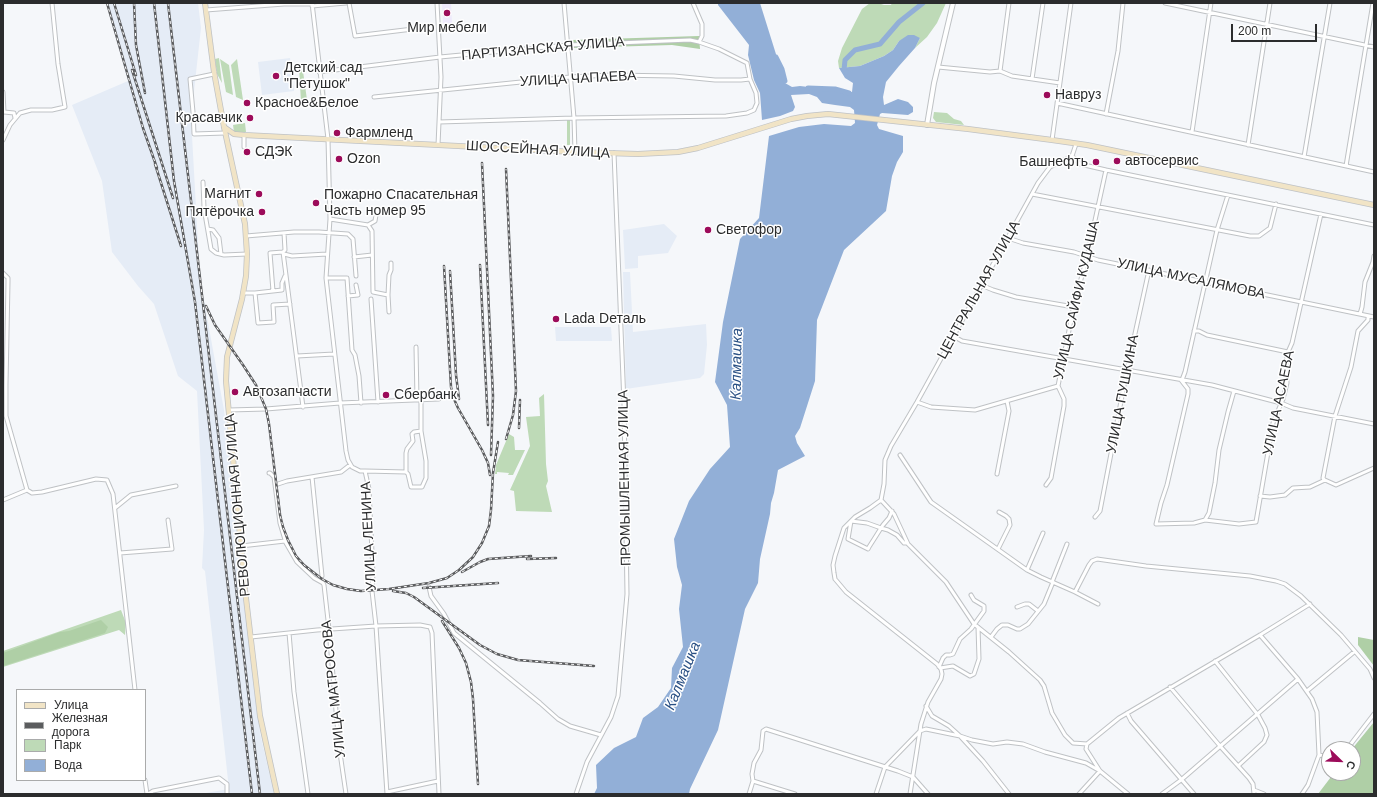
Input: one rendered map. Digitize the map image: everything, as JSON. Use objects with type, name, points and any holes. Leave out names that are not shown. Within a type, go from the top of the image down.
[{"type":"main road","name":"РЕВОЛЮЦИОННАЯ УЛИЦА","points":[[205,3],[214,74],[224,130],[245,224],[247,254],[243,293],[226,364],[241,546],[260,716],[277,794]]},
{"type":"main road","name":"ШОССЕЙНАЯ УЛИЦА","points":[[224,130],[244,135],[575,152],[678,152],[698,148],[779,122],[823,114],[1052,140],[1374,205]]},
{"type":"main road","points":[[228,145],[230,139],[236,134]]},
{"type":"street","points":[[3,140],[10,125],[20,113],[31,110],[52,110],[65,107],[58,64],[52,3]]},
{"type":"street","points":[[206,10],[284,3],[348,3],[355,36],[413,29]]},
{"type":"street","points":[[437,3],[441,90],[438,145]]},
{"type":"street","points":[[564,3],[574,118],[575,152]]},
{"type":"street","points":[[693,3],[702,24],[702,36],[699,42]]},
{"type":"street","points":[[927,125],[938,67],[954,3]]},
{"type":"street","points":[[1000,71],[1009,3]]},
{"type":"street","points":[[1032,79],[1043,3]]},
{"type":"street","points":[[1052,140],[1071,3]]},
{"type":"street","points":[[1106,114],[1118,51],[1123,3]]},
{"type":"street","points":[[1165,3],[1374,47]]},
{"type":"street","points":[[1192,132],[1211,3]]},
{"type":"street","points":[[1248,145],[1270,3]]},
{"type":"street","points":[[1304,157],[1330,3]]},
{"type":"street","points":[[1346,166],[1373,3]]},
{"type":"street","name":"УЛИЦА ЛЕНИНА","points":[[312,4],[328,139],[330,232],[326,278],[346,451],[350,465],[357,470],[365,471],[369,489],[373,574],[372,591],[376,626],[387,793]]},
{"type":"street","name":"ПАРТИЗАНСКАЯ УЛИЦА","points":[[319,72],[568,45],[690,40],[719,49],[747,63],[750,79]]},
{"type":"street","points":[[938,67],[990,72],[1000,71],[1012,76],[1060,83]]},
{"type":"street","points":[[214,74],[190,79],[194,134],[224,130]]},
{"type":"street","name":"УЛИЦА ЧАПАЕВА","points":[[374,97],[570,77],[612,75],[674,76],[741,80],[750,79]]},
{"type":"street","name":"ШОССЕЙНАЯ УЛИЦА","points":[[439,122],[726,116],[747,113],[754,110],[757,103],[756,92],[750,79]]},
{"type":"street","points":[[3,92],[3,112],[14,113],[15,118]]},
{"type":"street","points":[[1057,103],[1374,172]]},
{"type":"street","points":[[244,135],[244,147]]},
{"type":"street","points":[[1076,144],[1072,156],[1080,164],[1374,225]]},
{"type":"street","name":"ПРОМЫШЛЕННАЯ УЛИЦА","points":[[576,794],[587,762],[611,717],[618,696],[627,594],[624,404],[614,153]]},
{"type":"street","name":"ЦЕНТРАЛЬНАЯ УЛИЦА","points":[[882,500],[885,460],[891,446],[917,402],[1038,183],[1050,167],[1072,156]]},
{"type":"street","name":"УЛИЦА САЙФИ КУДАША","points":[[1046,485],[1051,478],[1064,406],[1064,399],[1058,386],[1074,308],[1106,170]]},
{"type":"street","points":[[202,182],[204,208],[211,249],[221,254],[232,256],[247,254]]},
{"type":"street","points":[[1032,194],[1240,235],[1259,236],[1270,228],[1276,204]]},
{"type":"street","points":[[1181,380],[1185,372],[1217,230],[1228,195]]},
{"type":"street","points":[[330,219],[368,225],[375,221],[377,209]]},
{"type":"street","name":"УЛИЦА АСАЕВА","points":[[1205,520],[1240,524],[1256,522],[1273,423],[1287,383],[1286,363],[1288,352],[1292,343],[1320,214]]},
{"type":"street","points":[[368,225],[372,231],[374,292],[388,295]]},
{"type":"street","points":[[208,229],[213,230],[219,238],[221,254]]},
{"type":"street","points":[[246,236],[330,232],[348,234],[353,239],[356,276]]},
{"type":"street","points":[[284,233],[286,276],[303,407]]},
{"type":"street","name":"УЛИЦА МУСАЛЯМОВА","points":[[1008,238],[1023,243],[1074,252],[1087,257],[1374,317]]},
{"type":"street","points":[[273,291],[270,253],[284,253],[292,256],[328,254]]},
{"type":"street","points":[[354,257],[372,255]]},
{"type":"street","points":[[1360,314],[1365,282],[1374,256]]},
{"type":"street","points":[[389,312],[388,295],[391,263]]},
{"type":"street","name":"УЛИЦА ПУШКИНА","points":[[1095,517],[1100,511],[1127,370],[1149,270]]},
{"type":"street","points":[[3,273],[8,278],[6,416],[27,490],[32,493],[96,478],[107,480],[113,494],[115,508],[135,689]]},
{"type":"street","points":[[243,293],[282,290],[282,283],[286,276]]},
{"type":"street","points":[[326,278],[347,278],[352,350],[355,355],[359,376],[361,403]]},
{"type":"street","points":[[981,284],[993,290],[1016,297],[1074,308]]},
{"type":"street","points":[[348,296],[358,295],[356,285]]},
{"type":"street","points":[[255,293],[258,324],[274,322],[273,305],[290,304]]},
{"type":"street","points":[[371,299],[378,402]]},
{"type":"street","points":[[1324,480],[1323,478],[1335,416],[1351,368],[1358,331],[1368,320],[1368,316]]},
{"type":"street","points":[[1194,331],[1288,352]]},
{"type":"street","points":[[953,336],[962,341],[1212,385],[1234,392],[1281,403],[1293,408],[1374,424]]},
{"type":"street","points":[[416,347],[421,431],[426,461],[426,478],[422,487],[411,487],[408,474],[406,472],[406,453],[407,448],[413,441],[412,434],[414,432],[421,431]]},
{"type":"street","points":[[297,356],[334,354]]},
{"type":"street","points":[[1181,380],[1188,388],[1188,394],[1156,524],[1194,523],[1205,520],[1209,513],[1220,450],[1234,392]]},
{"type":"street","points":[[917,402],[931,407],[975,410],[1058,386]]},
{"type":"street","points":[[229,410],[439,399]]},
{"type":"street","points":[[997,474],[1009,411],[1007,401]]},
{"type":"street","points":[[900,455],[931,502],[1027,570],[1098,604]]},
{"type":"street","points":[[278,484],[287,481],[341,472],[350,465]]},
{"type":"street","points":[[1260,496],[1270,497],[1285,495],[1293,488],[1310,487],[1324,480],[1336,485],[1374,468]]},
{"type":"street","points":[[365,471],[406,472]]},
{"type":"street","points":[[241,546],[285,541],[280,523],[274,478],[269,473]]},
{"type":"street","points":[[312,477],[322,576]]},
{"type":"street","points":[[115,508],[131,495],[176,486]]},
{"type":"street","points":[[3,500],[27,490]]},
{"type":"street","points":[[910,794],[920,731],[926,706],[941,679],[942,674],[939,666],[846,592],[835,579],[833,565],[844,528],[851,521],[882,500],[892,511],[907,542],[924,562],[946,582],[974,624],[1009,652],[1040,680],[1044,686],[1052,713],[1065,735],[1073,743],[1087,744],[1126,713],[1310,604]]},
{"type":"street","points":[[851,521],[848,539],[868,549],[889,518],[892,511]]},
{"type":"street","points":[[998,549],[1010,525],[1006,516],[999,512]]},
{"type":"street","points":[[120,553],[172,549],[168,520]]},
{"type":"street","points":[[851,521],[867,522],[894,532],[904,543],[907,542]]},
{"type":"street","points":[[1027,570],[1043,533]]},
{"type":"street","name":"УЛИЦА МАТРОСОВА","points":[[285,541],[297,562],[314,578],[323,583],[329,629],[335,710],[346,794]]},
{"type":"street","points":[[991,637],[1002,625],[1008,625],[1020,629],[1028,624],[1047,597],[1067,544]]},
{"type":"street","points":[[1075,592],[1092,561],[1102,559],[1136,565],[1250,576],[1276,581],[1292,589],[1310,604],[1341,635],[1370,669],[1374,678]]},
{"type":"street","points":[[429,587],[431,596],[444,614],[454,633],[510,677],[564,723],[601,735]]},
{"type":"street","points":[[939,666],[946,655],[953,654],[960,639],[974,624],[985,608],[974,600],[971,595]]},
{"type":"street","points":[[1017,607],[1029,604],[1038,611]]},
{"type":"street","points":[[251,637],[376,626],[420,625],[430,627],[432,633],[439,794]]},
{"type":"street","points":[[939,666],[953,666],[970,676],[974,674],[979,659],[978,628]]},
{"type":"street","points":[[289,633],[294,692],[308,794]]},
{"type":"street","points":[[1260,635],[1298,679],[1312,699],[1318,712],[1319,755],[1308,785],[1302,794]]},
{"type":"street","points":[[1306,691],[1354,652]]},
{"type":"street","points":[[1215,661],[1258,715],[1267,735],[1264,742],[1238,766]]},
{"type":"street","points":[[1162,794],[1181,780],[1258,715],[1298,679]]},
{"type":"street","points":[[1170,687],[1253,784],[1254,794]]},
{"type":"street","points":[[926,706],[932,716],[960,736],[987,766],[1009,794]]},
{"type":"street","points":[[1126,713],[1131,721],[1194,794]]},
{"type":"street","points":[[1353,741],[1374,714]]},
{"type":"street","points":[[749,794],[754,763],[761,750],[763,731],[766,729],[913,777],[928,794]]},
{"type":"street","points":[[876,794],[884,767],[920,731],[926,729],[960,736],[980,743],[1023,744],[1045,752],[1086,763],[1100,771],[1128,794]]},
{"type":"street","points":[[1087,744],[1086,749],[1100,771]]},
{"type":"street","points":[[1079,794],[1100,771]]},
{"type":"street","points":[[145,781],[147,794],[153,791],[219,778],[226,784],[227,794]]},
{"type":"street","points":[[752,780],[794,794]]},
{"type":"street","points":[[387,793],[438,781]]},
{"type":"street","points":[[1254,790],[1264,794]]},
{"type":"shaded area","points":[[106,3],[198,3],[201,28],[191,118],[200,279],[224,410],[260,733],[274,794],[200,794],[229,789],[205,571],[202,568],[204,530],[197,391],[178,376],[154,304],[112,252],[102,181],[72,105],[128,81]]},
{"type":"shaded area","points":[[442,3],[451,3],[452,23],[443,24]]},
{"type":"shaded area","name":"Детский сад \"Петушок\"","points":[[290,58],[294,91],[262,95],[258,62]]},
{"type":"shaded area","points":[[664,224],[677,236],[668,253],[638,256],[638,268],[625,269],[623,230]]},
{"type":"shaded area","points":[[623,272],[630,272],[633,332],[706,324],[707,345],[704,374],[700,378],[626,389]]},
{"type":"shaded area","points":[[555,327],[611,327],[612,341],[556,341]]},
{"type":"green space","points":[[870,3],[891,5],[892,3],[946,3],[937,23],[927,37],[915,48],[920,38],[899,41],[893,50],[884,56],[860,66],[839,68],[838,61],[842,48],[862,9]]},
{"type":"green space","points":[[699,36],[700,49],[672,45],[573,48],[573,40]]},
{"type":"green space","points":[[219,58],[222,83],[217,74],[215,59]]},
{"type":"green space","points":[[220,59],[229,65],[233,95],[226,92]]},
{"type":"green space","points":[[237,59],[243,100],[236,97],[231,65]]},
{"type":"green space","points":[[302,64],[308,107],[301,102],[299,67]]},
{"type":"green space","points":[[934,112],[947,113],[954,119],[961,121],[964,125],[936,122],[933,118]]},
{"type":"green space","points":[[567,119],[570,119],[570,145],[567,145]]},
{"type":"green space","points":[[245,123],[246,132],[234,132],[233,125]]},
{"type":"green space","points":[[544,394],[546,464],[548,481],[546,486],[552,512],[516,511],[514,491],[510,490],[530,446],[526,417],[540,416],[539,398]]},
{"type":"green space","points":[[509,434],[514,437],[515,450],[525,450],[513,475],[508,475],[509,473],[497,472],[497,474],[495,474],[496,465]]},
{"type":"green space","points":[[121,610],[126,623],[125,635],[119,630],[3,667],[3,651]]},
{"type":"green space","points":[[101,620],[108,627],[105,633],[3,666],[3,653],[60,632],[69,631]]},
{"type":"green space","points":[[1358,637],[1374,640],[1374,666],[1358,645]]},
{"type":"green space","points":[[1374,722],[1374,794],[1318,794],[1328,781],[1361,781],[1361,741],[1359,741]]},
{"type":"water","points":[[718,3],[760,3],[785,83],[792,87],[800,86],[852,92],[853,83],[845,78],[839,68],[860,66],[884,56],[893,50],[899,41],[908,35],[914,35],[920,38],[915,48],[886,82],[883,97],[884,105],[898,99],[908,102],[913,107],[913,112],[908,115],[880,114],[877,125],[879,129],[903,136],[903,152],[897,162],[892,176],[886,211],[844,250],[817,320],[815,381],[800,428],[795,436],[797,443],[805,456],[778,470],[760,559],[758,583],[745,609],[718,730],[689,794],[594,794],[597,788],[596,765],[614,748],[636,737],[643,718],[658,707],[671,688],[672,668],[683,647],[679,609],[682,585],[677,567],[674,539],[689,501],[710,469],[730,447],[727,405],[715,382],[723,322],[740,239],[759,218],[769,136],[799,127],[824,124],[851,126],[855,123],[854,110],[850,107],[822,103],[817,97],[809,94],[791,95],[795,107],[793,111],[762,120],[760,93],[754,80],[748,55],[749,45]]},
{"type":"waterway","name":"Калмашка","points":[[846,72],[844,70],[845,60],[855,50],[880,44],[899,22],[923,3]]},
{"type":"waterway","points":[[776,57],[782,69],[785,81]]},
{"type":"waterway","points":[[808,88],[835,89],[849,93]]},
{"type":"railway","points":[[107,3],[143,128],[157,168]]},
{"type":"railway","points":[[114,3],[136,75]]},
{"type":"railway","points":[[134,3],[136,45],[145,93]]},
{"type":"railway","points":[[154,3],[174,181],[195,302],[252,794]]},
{"type":"railway","points":[[168,3],[260,794]]},
{"type":"railway","points":[[132,70],[173,198]]},
{"type":"railway","points":[[482,163],[493,396],[491,455]]},
{"type":"railway","points":[[155,164],[181,246]]},
{"type":"railway","points":[[506,169],[516,391],[513,415],[506,439]]},
{"type":"railway","points":[[480,265],[488,425]]},
{"type":"railway","points":[[444,266],[451,387],[458,408],[488,463],[490,475]]},
{"type":"railway","points":[[450,271],[456,375],[459,399]]},
{"type":"railway","points":[[206,306],[215,325],[256,385],[266,409],[280,515],[288,540],[296,556],[304,565],[322,579],[333,585],[361,591],[389,589],[429,583],[447,578],[459,570],[473,557],[482,543],[489,526],[493,473],[498,442]]},
{"type":"railway","points":[[519,428],[520,400]]},
{"type":"railway","points":[[462,572],[488,559],[531,556]]},
{"type":"railway","points":[[527,559],[556,558]]},
{"type":"railway","points":[[423,588],[498,583]]},
{"type":"railway","points":[[393,591],[406,593],[414,597],[480,645],[497,654],[518,660],[594,666]]},
{"type":"railway","points":[[442,621],[459,648],[466,663],[471,682],[478,784]]},
{"type":"place","name":"Мир мебели","points":[[447,13]]},
{"type":"place","name":"Детский сад \"Петушок\"","points":[[276,76]]},
{"type":"place","name":"Навруз","points":[[1047,95]]},
{"type":"place","name":"Красное&Белое","points":[[247,103]]},
{"type":"place","name":"Красавчик","points":[[250,118]]},
{"type":"place","name":"Фармленд","points":[[337,133]]},
{"type":"place","name":"СДЭК","points":[[247,152]]},
{"type":"place","name":"Ozon","points":[[339,159]]},
{"type":"place","name":"автосервис","points":[[1117,161]]},
{"type":"place","name":"Башнефть","points":[[1096,162]]},
{"type":"place","name":"Магнит","points":[[259,194]]},
{"type":"place","name":"Пожарно Спасательная Часть номер 95","points":[[316,203]]},
{"type":"place","name":"Пятёрочка","points":[[262,212]]},
{"type":"place","name":"Светофор","points":[[708,230]]},
{"type":"place","name":"Lada Dеталь","points":[[556,319]]},
{"type":"place","name":"Автозапчасти","points":[[235,392]]},
{"type":"place","name":"Сбербанк","points":[[386,395]]}]
